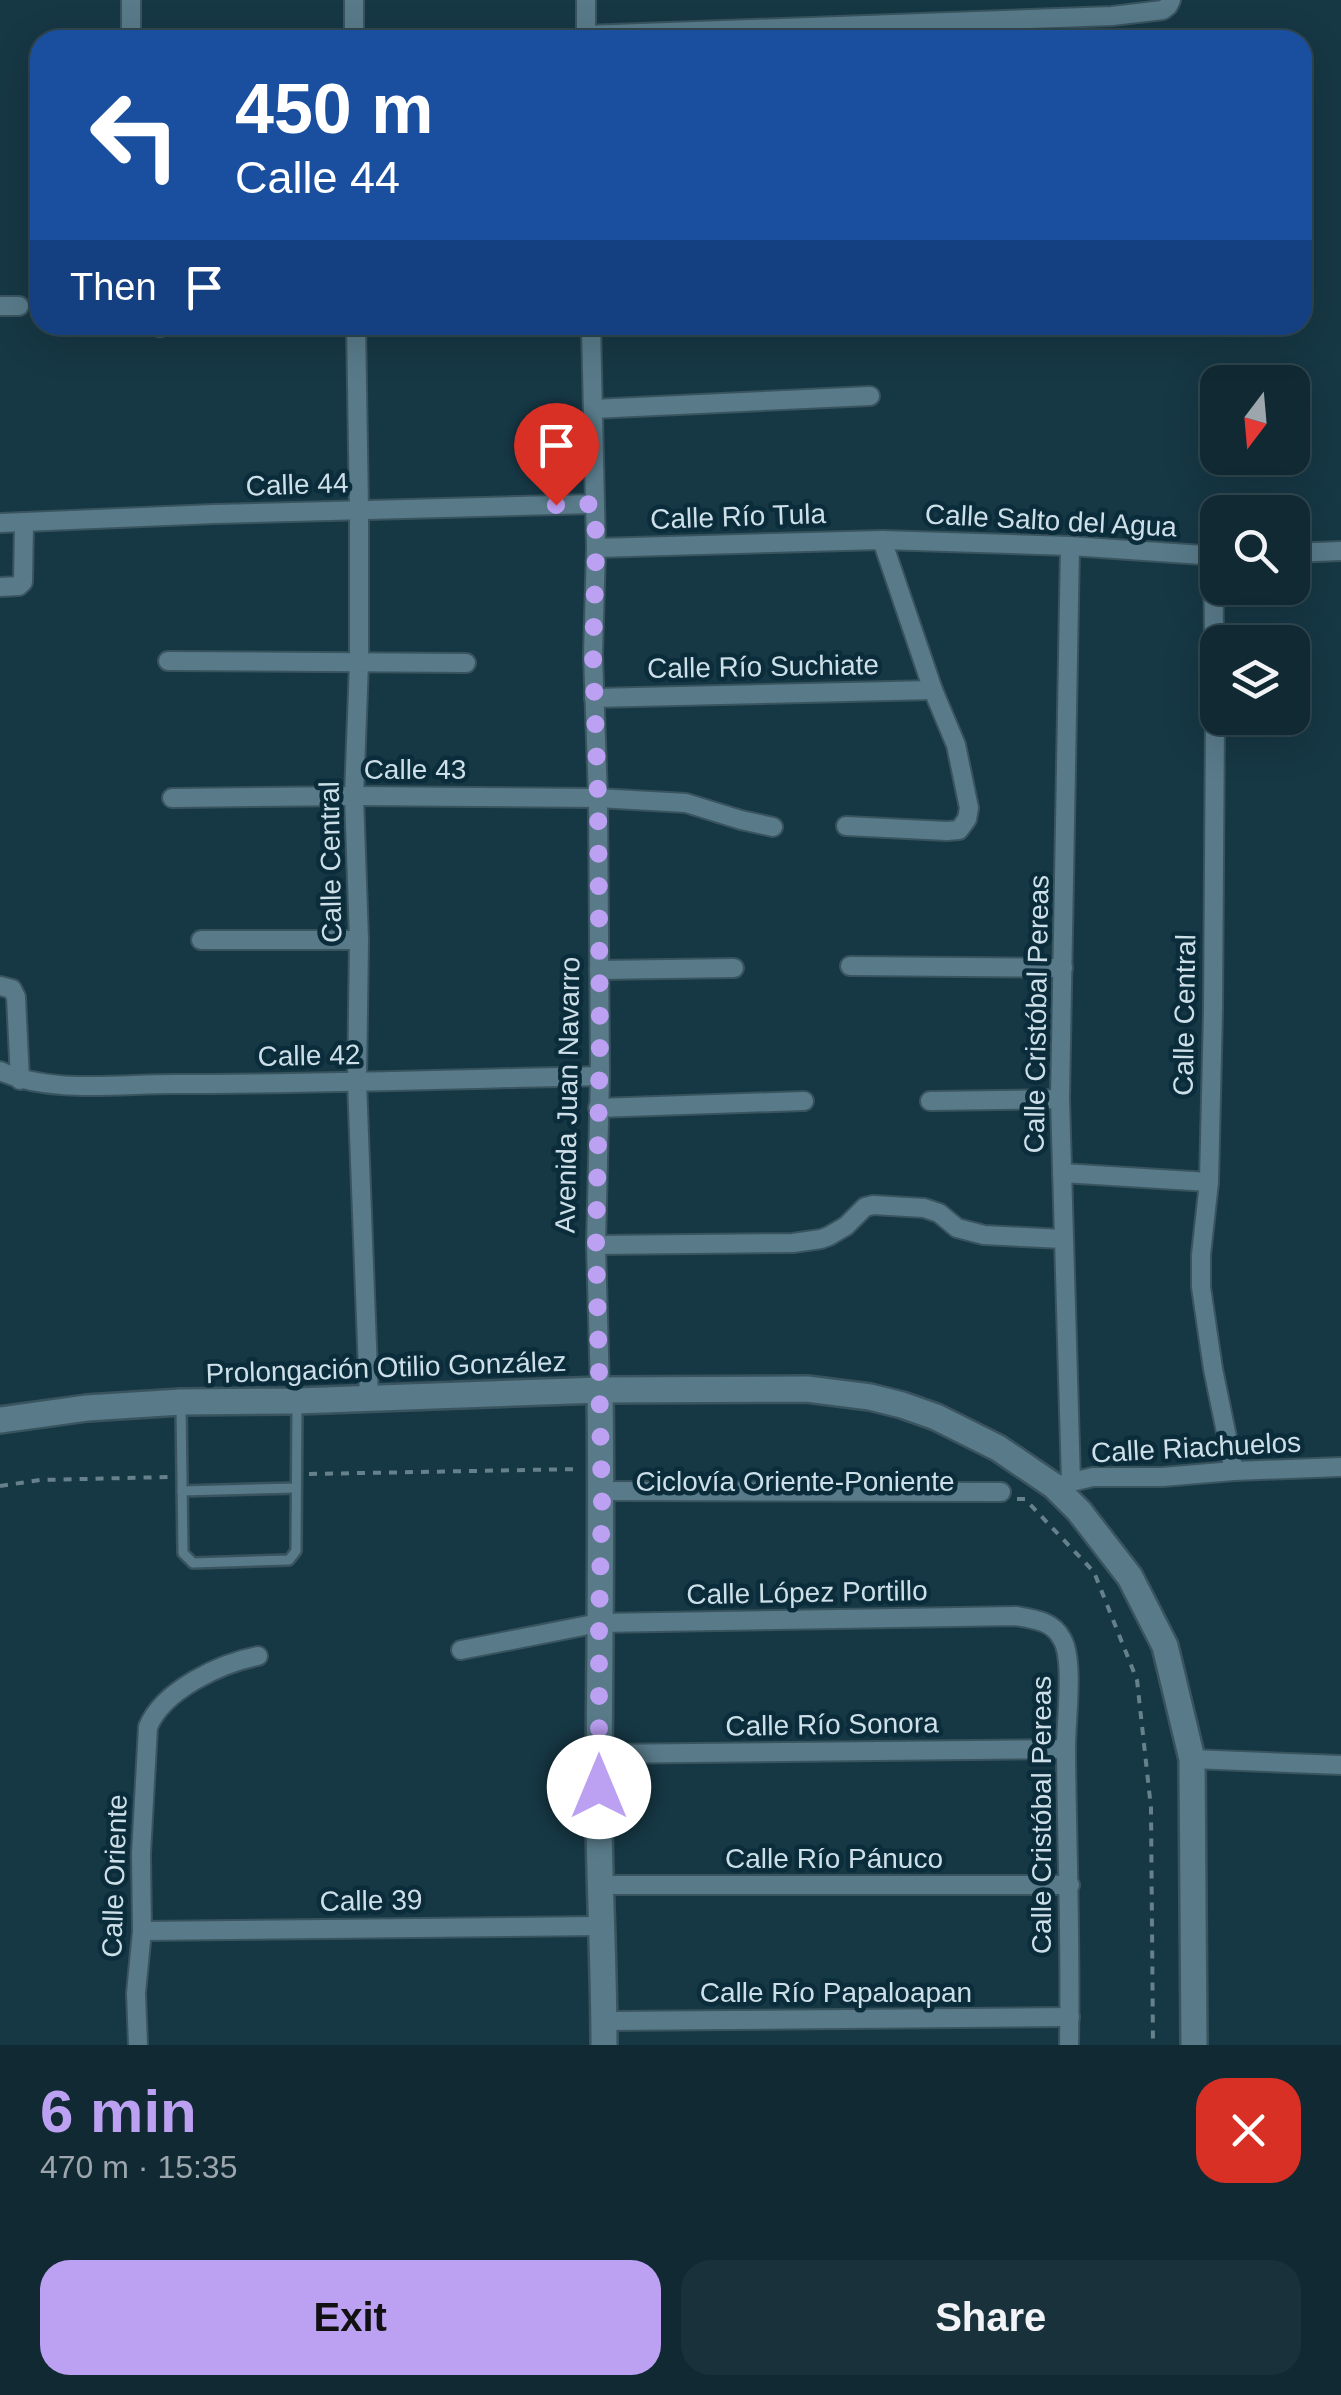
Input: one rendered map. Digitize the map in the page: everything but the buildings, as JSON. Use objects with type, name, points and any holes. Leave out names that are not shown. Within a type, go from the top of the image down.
[{"type":"main road","name":"Prolongación Otilio González","points":[[0,1420],[87,1408],[181,1402],[600,1390],[806,1389],[870,1396],[936,1417],[998,1448],[1062,1484],[1130,1576],[1165,1646],[1192,1760],[1194,2045]]},
{"type":"main road","name":"Avenida Juan Navarro","points":[[600,1390],[600,1926],[604,2033]]},
{"type":"street","points":[[131,0],[131,30]]},
{"type":"street","points":[[354,0],[354,30]]},
{"type":"street","points":[[586,0],[586,30]]},
{"type":"street","points":[[726,30],[1110,8],[1147,13],[1166,9],[1171,0]]},
{"type":"street","name":"Calle Central","points":[[356,335],[357,1082],[369,1398]]},
{"type":"street","name":"Avenida Juan Navarro","points":[[591,335],[600,1390]]},
{"type":"street","points":[[593,409],[870,396]]},
{"type":"street","name":"Calle 44","points":[[0,524],[595,504]]},
{"type":"street","points":[[0,587],[19,586],[22,582],[24,523]]},
{"type":"street","points":[[846,826],[958,830],[968,808],[956,745],[882,540]]},
{"type":"street","name":"Calle Río Tula","points":[[596,548],[882,540]]},
{"type":"street","name":"Calle Salto del Agua","points":[[882,540],[1200,555]]},
{"type":"street","name":"Calle Cristóbal Pereas","points":[[1062,1484],[1060,1100],[1070,546]]},
{"type":"street","points":[[1310,552],[1341,551]]},
{"type":"street","name":"Calle Central","points":[[1215,605],[1209,1182],[1201,1287],[1234,1471]]},
{"type":"street","points":[[168,661],[466,663]]},
{"type":"street","name":"Calle Río Suchiate","points":[[594,698],[933,690]]},
{"type":"street","name":"Calle 43","points":[[172,798],[598,798],[686,803],[774,827]]},
{"type":"street","points":[[202,940],[359,940]]},
{"type":"street","points":[[850,966],[1064,968]]},
{"type":"street","points":[[599,970],[734,968]]},
{"type":"street","points":[[0,986],[12,989],[16,997],[20,1080]]},
{"type":"street","name":"Calle 42","points":[[0,1071],[43,1084],[600,1076]]},
{"type":"street","points":[[930,1101],[1060,1100]]},
{"type":"street","points":[[598,1108],[804,1101]]},
{"type":"street","points":[[1062,1173],[1209,1182]]},
{"type":"street","points":[[596,1245],[821,1240],[873,1204],[924,1208],[939,1213],[956,1228],[984,1235],[1063,1239]]},
{"type":"street","name":"Calle Riachuelos","points":[[1062,1484],[1093,1477],[1341,1468]]},
{"type":"street","points":[[602,1491],[1003,1496]]},
{"type":"street","name":"Calle Cristóbal Pereas","points":[[1016,1616],[1044,1622],[1065,1643],[1069,2045]]},
{"type":"street","name":"Calle López Portillo","points":[[461,1650],[599,1623],[1016,1616]]},
{"type":"street","name":"Calle Oriente","points":[[138,2045],[136,1992],[142,1931],[146,1737],[156,1710],[214,1670],[258,1656]]},
{"type":"street","name":"Calle Río Sonora","points":[[599,1754],[1066,1749]]},
{"type":"street","points":[[1192,1760],[1341,1765]]},
{"type":"street","name":"Calle Río Pánuco","points":[[600,1885],[1070,1885]]},
{"type":"street","name":"Calle 39","points":[[142,1931],[600,1926]]},
{"type":"street","name":"Calle Río Papaloapan","points":[[604,2033],[1070,2018]]},
{"type":"lane","points":[[181,1402],[184,1553],[193,1563],[289,1560],[296,1551],[298,1401]]},
{"type":"lane","points":[[182,1491],[296,1488]]},
{"type":"path","points":[[296,1474],[581,1469]]},
{"type":"path","points":[[0,1486],[40,1480],[182,1477]]},
{"type":"path","points":[[1003,1496],[1025,1500],[1094,1572],[1138,1680],[1151,1808],[1153,2045]]},
{"type":"route","points":[[556,505],[595,504],[596,526],[593,655],[600,1040],[596,1245],[602,1501],[599,1787]]}]
